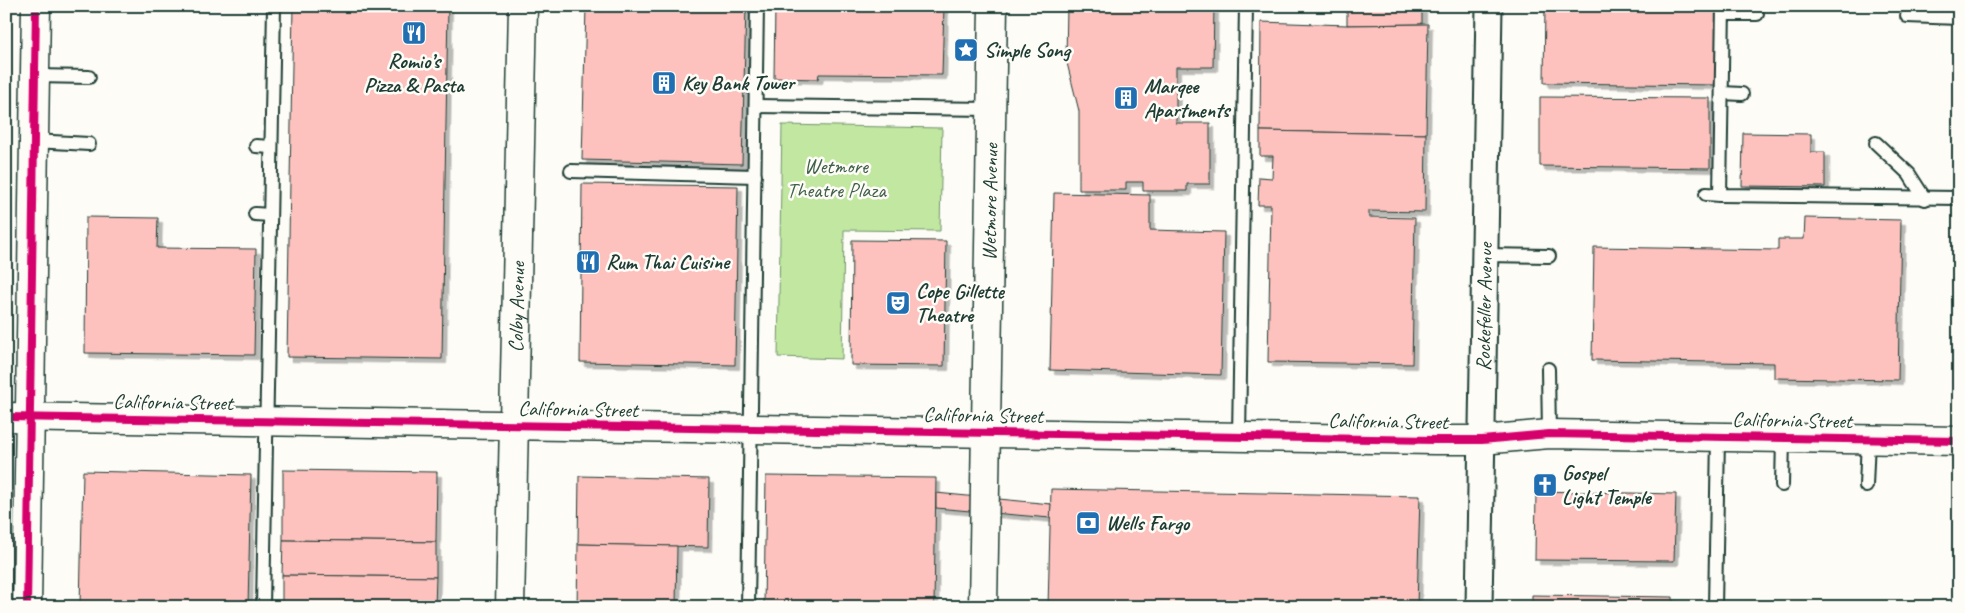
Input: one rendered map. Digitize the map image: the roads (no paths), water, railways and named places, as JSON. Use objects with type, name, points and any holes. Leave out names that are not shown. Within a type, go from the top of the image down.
[{"type":"street","points":[[27,607],[18,418],[34,141],[36,6]]},
{"type":"street","name":"Colby Avenue","points":[[510,607],[512,425],[523,6]]},
{"type":"street","name":"Wetmore Avenue","points":[[983,607],[993,6]]},
{"type":"street","name":"Rockefeller Avenue","points":[[1479,607],[1489,6]]},
{"type":"street","name":"California Street","points":[[18,418],[1482,440],[1549,434],[1959,441]]},
{"type":"lane","points":[[263,607],[274,6]]},
{"type":"lane","points":[[748,607],[757,6]]},
{"type":"lane","points":[[1239,436],[1246,6]]},
{"type":"lane","points":[[1720,196],[1723,10],[1757,14]]},
{"type":"lane","points":[[1907,16],[1959,18]]},
{"type":"lane","points":[[35,76],[89,77]]},
{"type":"lane","points":[[1722,93],[1742,94]]},
{"type":"lane","points":[[756,106],[991,109]]},
{"type":"lane","points":[[34,141],[89,144]]},
{"type":"lane","points":[[1876,143],[1909,174],[1925,198]]},
{"type":"lane","points":[[256,146],[271,147]]},
{"type":"lane","points":[[571,171],[755,176]]},
{"type":"lane","points":[[1706,194],[1720,196],[1959,198]]},
{"type":"lane","points":[[255,214],[270,215]]},
{"type":"lane","points":[[1485,255],[1549,256]]},
{"type":"lane","points":[[1548,369],[1549,434]]},
{"type":"lane","points":[[1715,607],[1718,437]]},
{"type":"lane","points":[[1782,486],[1783,438]]},
{"type":"lane","points":[[1866,486],[1868,439]]},
{"type":"place","name":"Romio’s Pizza & Pasta","points":[[414,33]]},
{"type":"place","name":"Simple Song","points":[[966,50]]},
{"type":"place","name":"Key Bank Tower","points":[[664,83]]},
{"type":"place","name":"Marqee Apartments","points":[[1126,98]]},
{"type":"place","name":"Rum Thai Cuisine","points":[[588,262]]},
{"type":"place","name":"Cope Gillette Theatre","points":[[898,303]]},
{"type":"place","name":"Gospel Light Temple","points":[[1545,485]]},
{"type":"place","name":"Wells Fargo","points":[[1088,523]]},
{"type":"park label","name":"Wetmore Theatre Plaza","points":[[836,178]]}]
